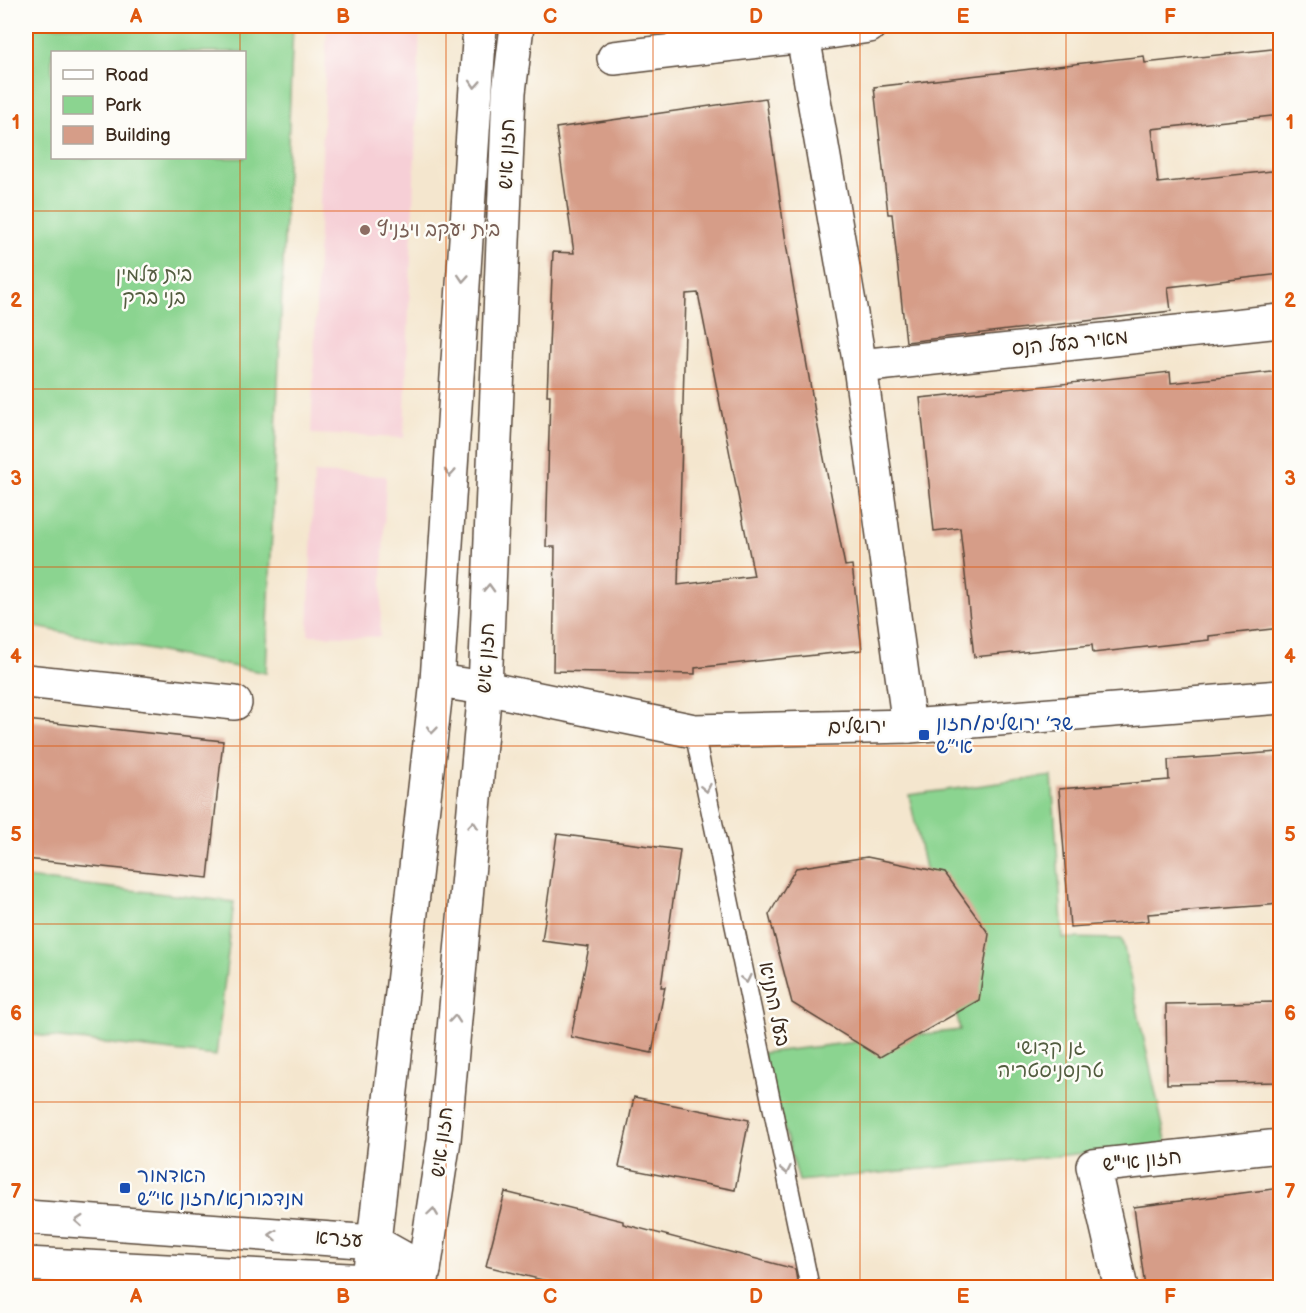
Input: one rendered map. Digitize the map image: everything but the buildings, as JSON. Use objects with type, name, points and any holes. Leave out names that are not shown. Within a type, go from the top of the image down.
[{"type":"street","name":"חזון איש","points":[[374,1242],[437,681],[480,26]]},
{"type":"street","name":"חזון איש","points":[[422,1279],[444,1140],[485,688],[509,92],[517,26]]},
{"type":"street","points":[[614,57],[803,36],[869,26]]},
{"type":"street","points":[[803,36],[860,366],[909,726]]},
{"type":"street","name":"מאיר בעל הנס","points":[[860,366],[1281,321]]},
{"type":"street","points":[[26,681],[235,703]]},
{"type":"street","name":"ירושלים","points":[[437,681],[485,688],[694,731],[909,726],[1281,697]]},
{"type":"street","name":"חזון אי\"ש","points":[[1121,1287],[1093,1166],[1281,1146]]},
{"type":"street","name":"עזרא","points":[[26,1217],[374,1242],[422,1279]]},
{"type":"street","points":[[368,1284],[374,1242]]},
{"type":"street","name":"עזרא","points":[[26,1264],[368,1284],[422,1279]]},
{"type":"lane","name":"בעל התניא","points":[[694,731],[810,1287]]},
{"type":"shaded area","name":"בית יעקב ויזניץ","points":[[327,26],[420,26],[404,438],[311,434]]},
{"type":"shaded area","points":[[314,473],[386,476],[380,637],[308,635]]},
{"type":"green space","name":"בית עלמין בני ברק","points":[[26,26],[293,26],[266,673],[26,625]]},
{"type":"green space","name":"גן קדושי טרנסניסטריה","points":[[1052,776],[1063,938],[1122,939],[1167,1145],[799,1181],[762,1053],[960,1030],[909,795]]},
{"type":"green space","points":[[26,878],[234,902],[216,1056],[26,1034]]},
{"type":"place","name":"בית יעקב ויזניץ","points":[[365,230]]},
{"type":"place","name":"שד׳ ירושלים/חזון אי״ש","points":[[924,735]]},
{"type":"place","name":"האדמור מנדבורנא/חזון אי״ש","points":[[125,1188]]}]
